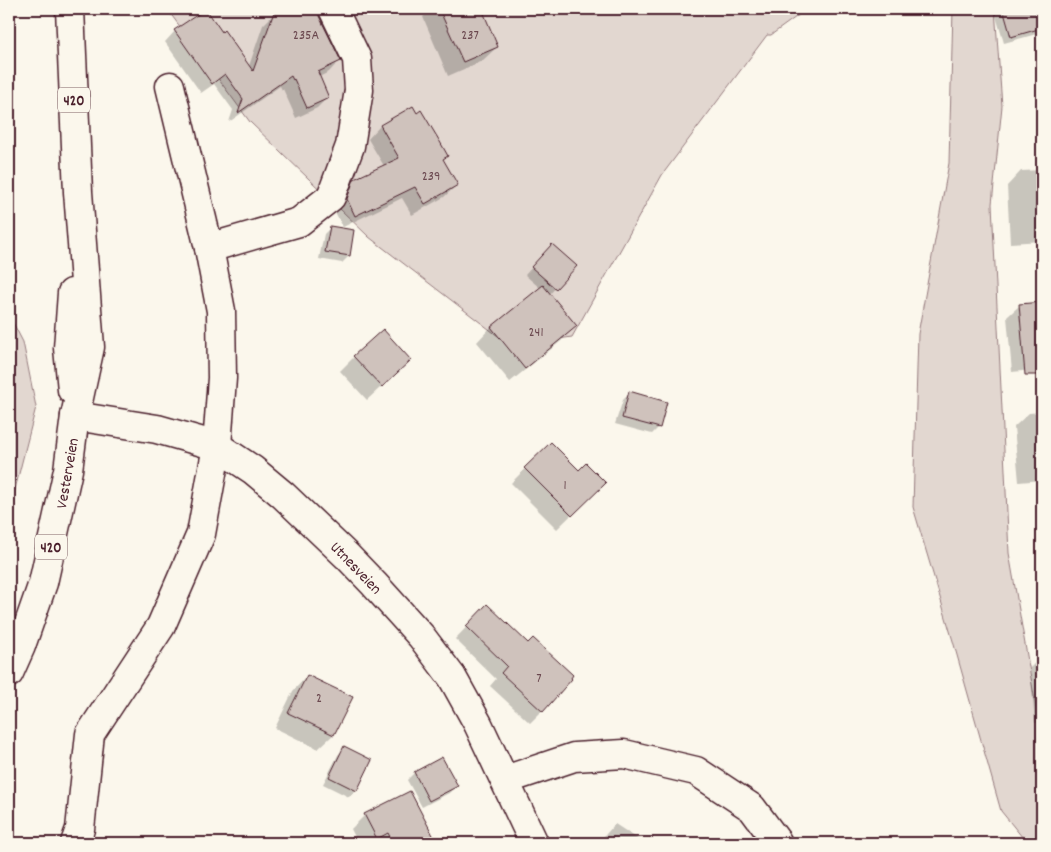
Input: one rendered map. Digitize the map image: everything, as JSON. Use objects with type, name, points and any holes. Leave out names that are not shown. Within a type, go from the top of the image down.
[{"type":"street","name":"Vesterveien","points":[[9,672],[21,646],[43,583],[68,470],[75,416],[68,348],[78,192],[70,9]]},
{"type":"street","points":[[209,248],[299,222],[331,197],[350,146],[359,90],[357,59],[333,9]]},
{"type":"street","points":[[80,838],[90,734],[161,626],[201,534],[217,446],[222,378],[221,311],[209,248],[170,86]]},
{"type":"street","name":"Utnesveien","points":[[75,416],[157,429],[217,446],[252,470],[283,496],[348,556],[421,636],[452,677],[478,724],[534,843]]},
{"type":"street","points":[[505,780],[574,757],[624,754],[696,771],[752,808],[778,843]]},
{"type":"shaded area","points":[[167,9],[807,9],[771,35],[767,35],[662,175],[572,337],[511,346],[369,237],[250,122]]},
{"type":"shaded area","points":[[953,9],[995,9],[1002,106],[992,204],[1009,553],[1042,733],[1042,843],[1027,843],[1001,811],[913,507],[918,334],[949,163]]},
{"type":"shaded area","points":[[9,315],[23,342],[36,407],[9,513]]},
{"type":"building","points":[[206,9],[222,32],[224,30],[253,71],[274,12],[282,9],[318,9],[319,16],[341,61],[318,72],[329,98],[307,108],[291,76],[238,113],[243,99],[225,74],[212,84],[174,30]]},
{"type":"building","points":[[439,9],[482,9],[498,47],[463,62]]},
{"type":"building","points":[[1003,9],[1042,9],[1042,28],[1011,37]]},
{"type":"building","points":[[413,106],[417,113],[421,110],[439,140],[448,156],[443,159],[458,185],[425,204],[415,187],[355,216],[347,199],[354,179],[399,158],[380,125]]},
{"type":"building","points":[[330,226],[354,230],[350,256],[325,252]]},
{"type":"building","points":[[552,244],[577,266],[556,289],[531,267]]},
{"type":"building","points":[[543,285],[577,326],[525,369],[491,327]]},
{"type":"building","points":[[1042,302],[1042,375],[1025,375],[1019,304]]},
{"type":"building","points":[[383,329],[411,360],[382,387],[353,356]]},
{"type":"building","points":[[629,391],[667,402],[660,428],[622,418]]},
{"type":"building","points":[[551,442],[579,470],[586,463],[606,483],[572,516],[524,468]]},
{"type":"building","points":[[487,604],[528,643],[533,638],[573,675],[572,679],[543,712],[501,673],[507,666],[466,626]]},
{"type":"building","points":[[307,675],[353,697],[334,735],[288,713]]},
{"type":"building","points":[[344,746],[372,760],[357,791],[329,777]]},
{"type":"building","points":[[442,757],[458,786],[429,801],[414,772]]},
{"type":"building","points":[[410,791],[437,843],[393,843],[388,833],[377,839],[364,814]]}]
